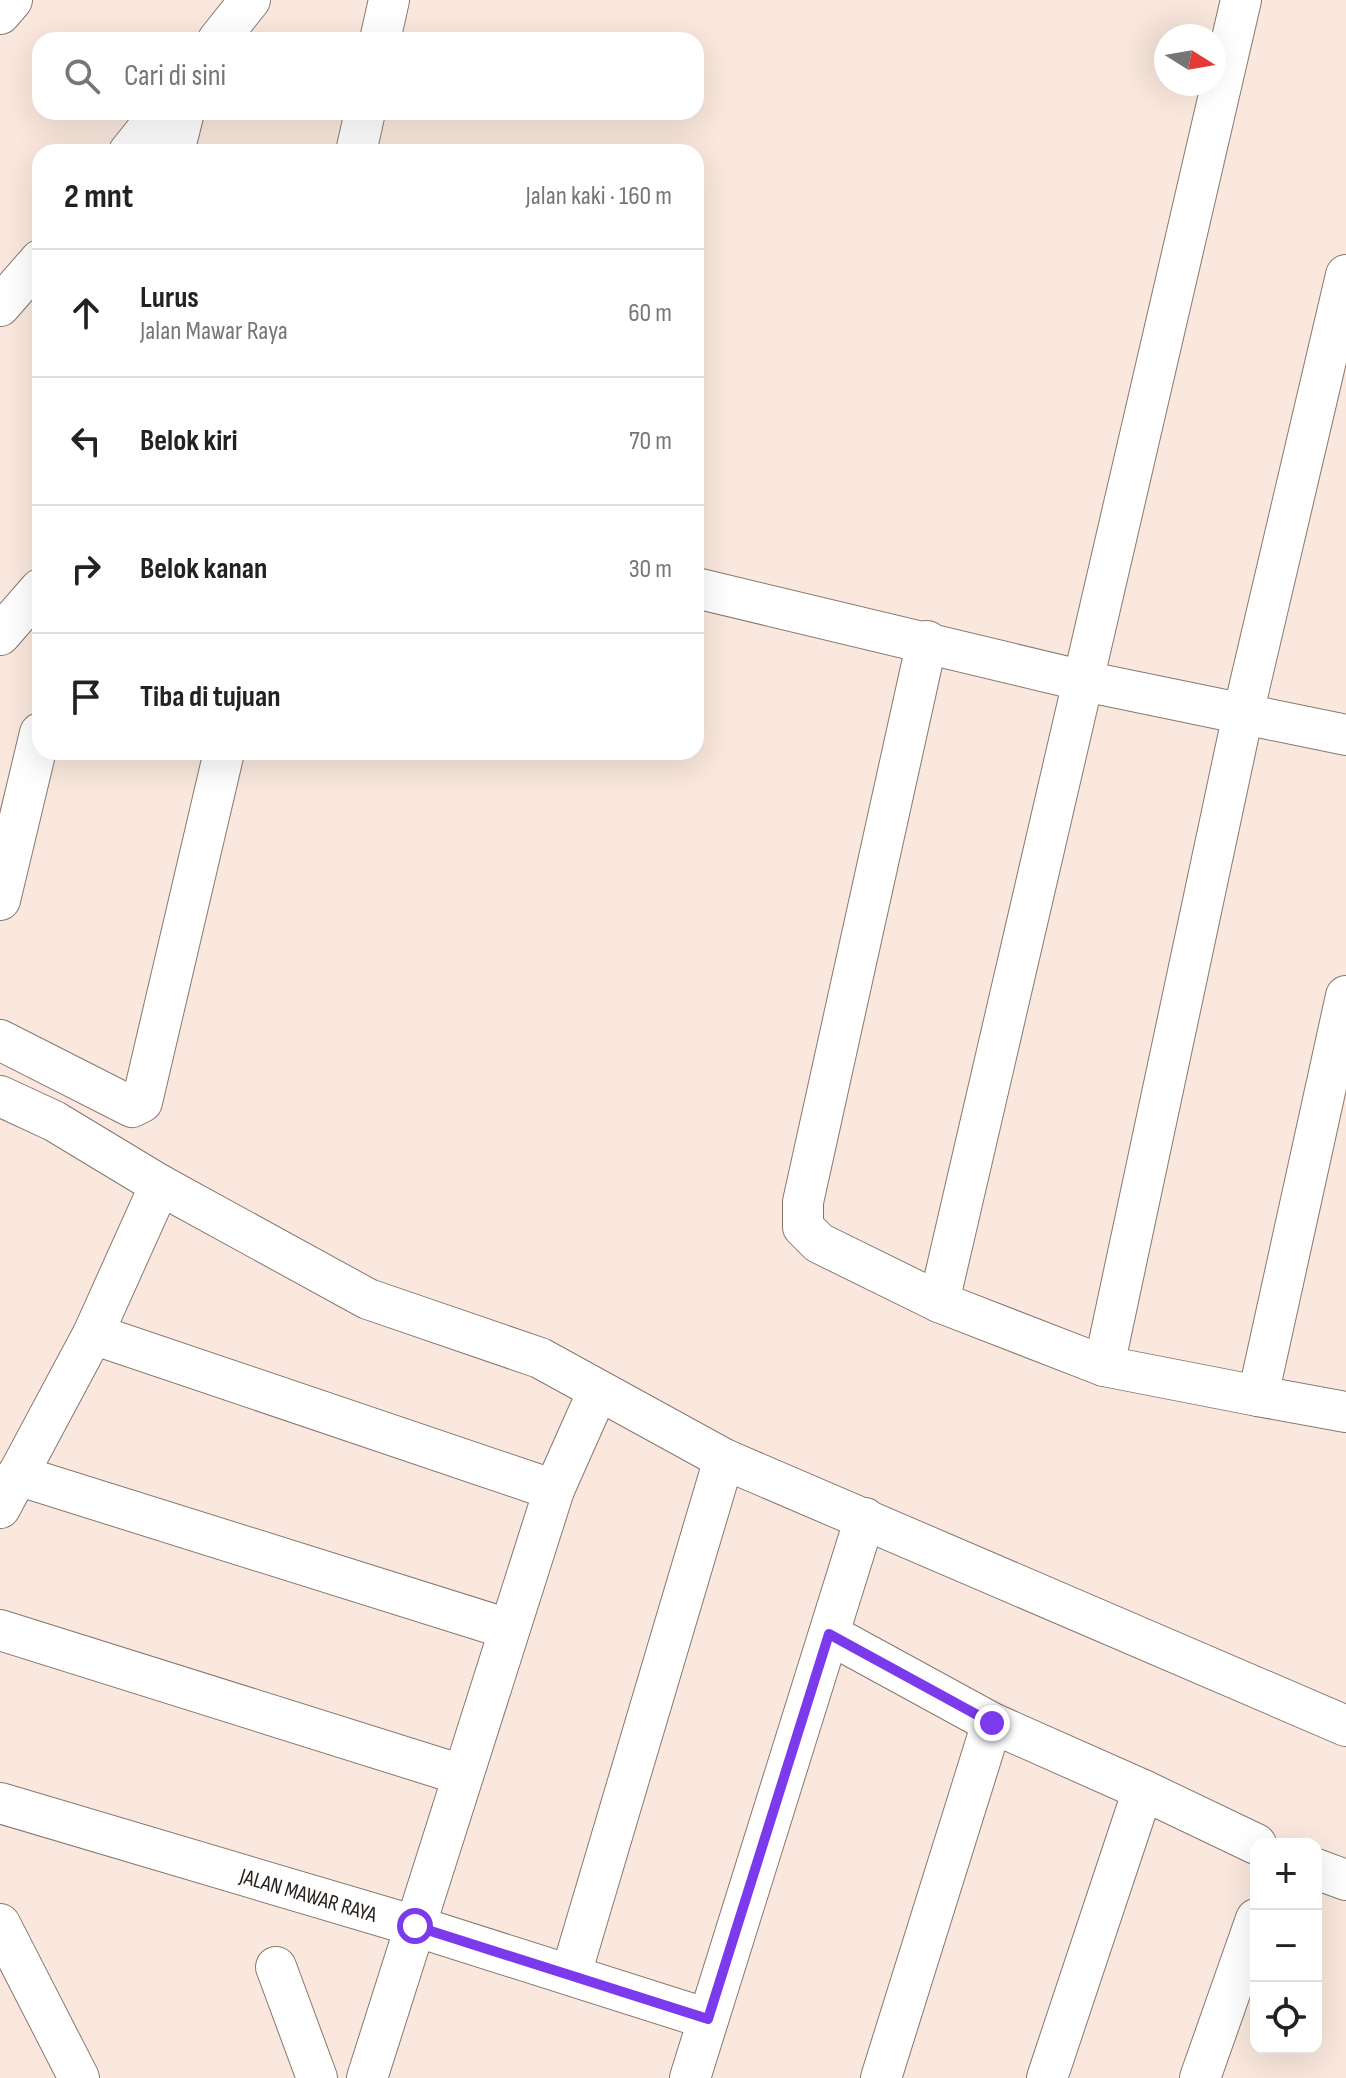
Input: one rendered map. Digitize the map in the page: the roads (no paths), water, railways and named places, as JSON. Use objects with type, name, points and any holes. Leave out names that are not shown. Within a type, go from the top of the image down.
[{"type":"street","points":[[0,14],[12,0]]},
{"type":"street","points":[[224,32],[250,0]]},
{"type":"street","points":[[382,32],[389,0]]},
{"type":"street","points":[[939,1302],[1241,0]]},
{"type":"street","points":[[135,144],[155,120]]},
{"type":"street","points":[[176,144],[182,120]]},
{"type":"street","points":[[358,144],[363,120]]},
{"type":"street","points":[[0,306],[32,269]]},
{"type":"street","points":[[1104,1366],[1243,714],[1346,275]]},
{"type":"street","points":[[704,590],[1084,681],[1346,735]]},
{"type":"street","points":[[0,635],[32,598]]},
{"type":"street","points":[[927,641],[803,1202],[803,1227],[819,1243],[939,1302],[1104,1366],[1346,1412]]},
{"type":"street","points":[[0,900],[34,760]]},
{"type":"street","points":[[0,1040],[132,1107],[142,1102],[222,760]]},
{"type":"street","points":[[1258,1396],[1346,996]]},
{"type":"street","points":[[0,1096],[54,1121],[160,1185],[368,1299],[540,1358],[724,1459],[1346,1726]]},
{"type":"street","points":[[160,1185],[93,1334],[8,1491],[508,1629]]},
{"type":"street","points":[[93,1334],[554,1490]]},
{"type":"street","points":[[367,2078],[554,1490],[598,1391]]},
{"type":"street","points":[[571,1974],[724,1459]]},
{"type":"street","points":[[690,2078],[865,1518]]},
{"type":"street","points":[[0,1630],[462,1775]]},
{"type":"street","points":[[829,1634],[992,1723],[1250,1841]]},
{"type":"street","points":[[881,2078],[992,1723]]},
{"type":"street","points":[[1047,2078],[1143,1790]]},
{"type":"street","name":"JALAN MAWAR RAYA","points":[[0,1803],[415,1926],[708,2019]]},
{"type":"street","points":[[1322,1871],[1346,1880]]},
{"type":"street","points":[[0,1924],[79,2078]]},
{"type":"street","points":[[1200,2078],[1250,1936]]},
{"type":"street","points":[[276,1967],[317,2078]]}]
